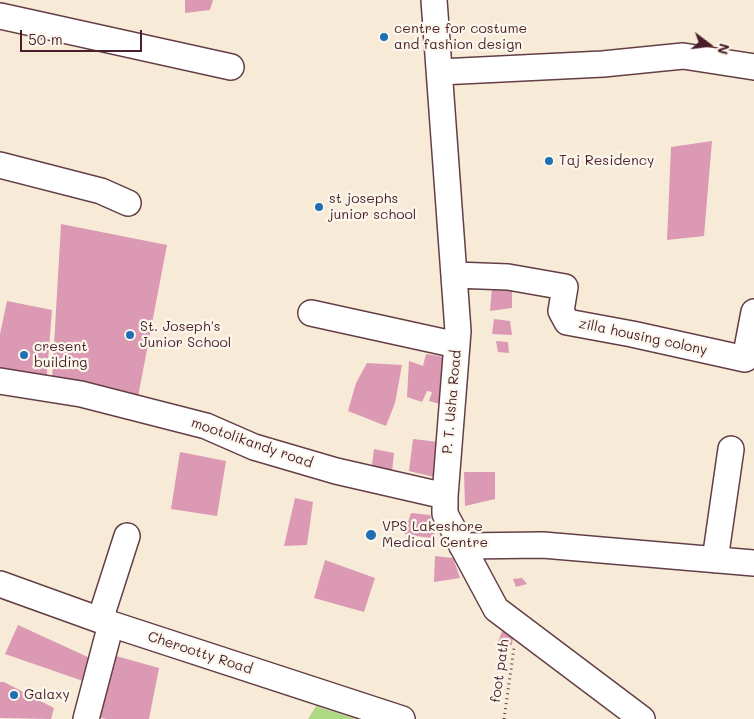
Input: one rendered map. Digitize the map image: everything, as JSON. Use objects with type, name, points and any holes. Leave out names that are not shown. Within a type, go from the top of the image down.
[{"type":"street","name":"P. T. Usha Road","points":[[434,0],[458,331],[444,496],[445,514],[496,609],[642,719]]},
{"type":"street","points":[[0,16],[231,67]]},
{"type":"street","points":[[440,72],[603,64],[684,56],[754,67]]},
{"type":"street","points":[[0,165],[101,191],[128,203]]},
{"type":"street","name":"zilla housing colony","points":[[455,276],[508,276],[565,287],[561,311],[567,322],[745,359],[754,312]]},
{"type":"street","points":[[311,313],[457,345]]},
{"type":"street","name":"mootolikandy road","points":[[0,381],[81,394],[206,426],[254,447],[336,471],[444,496]]},
{"type":"street","points":[[715,560],[731,449]]},
{"type":"street","points":[[86,719],[106,622],[127,536]]},
{"type":"street","points":[[462,546],[543,545],[754,563]]},
{"type":"street","name":"Cherootty Road","points":[[0,584],[106,622],[402,719]]},
{"type":"path","name":"foot path","points":[[504,719],[518,625]]},
{"type":"green space","points":[[316,706],[355,719],[308,719]]},
{"type":"building","points":[[185,0],[213,0],[210,10],[185,13]]},
{"type":"building","points":[[712,141],[704,236],[667,240],[671,147]]},
{"type":"building","points":[[61,224],[167,245],[137,402],[52,380]]},
{"type":"building","points":[[492,287],[512,287],[512,308],[490,311]]},
{"type":"building","name":"cresent building","points":[[7,301],[52,310],[46,387],[0,379],[0,334]]},
{"type":"building","points":[[494,319],[510,321],[512,335],[492,334]]},
{"type":"building","points":[[496,341],[508,342],[509,353],[498,352]]},
{"type":"building","points":[[426,354],[445,357],[445,372],[440,394],[440,404],[429,401],[432,392],[427,391],[422,402],[407,397],[409,361],[423,366]]},
{"type":"building","points":[[367,363],[402,365],[395,403],[386,426],[348,411],[356,383]]},
{"type":"building","points":[[413,439],[439,442],[438,478],[409,471]]},
{"type":"building","points":[[374,449],[394,453],[392,472],[372,465]]},
{"type":"building","points":[[180,452],[226,461],[217,516],[171,509]]},
{"type":"building","points":[[464,472],[495,472],[495,499],[465,506]]},
{"type":"building","points":[[295,498],[313,502],[307,545],[284,546]]},
{"type":"building","points":[[411,513],[430,515],[436,539],[404,534]]},
{"type":"building","points":[[435,556],[453,558],[460,578],[434,582]]},
{"type":"building","points":[[325,560],[375,578],[364,612],[314,598]]},
{"type":"building","points":[[522,578],[527,584],[516,587],[513,579]]},
{"type":"building","points":[[18,625],[90,658],[83,681],[5,654]]},
{"type":"building","points":[[504,626],[513,637],[512,645],[497,645]]},
{"type":"building","points":[[109,654],[159,668],[149,719],[106,719],[93,716]]},
{"type":"building","name":"Galaxy","points":[[0,682],[4,682],[54,708],[51,719],[0,718]]},
{"type":"place","name":"centre for costume and fashion design","points":[[384,37]]},
{"type":"place","name":"Taj Residency","points":[[549,161]]},
{"type":"place","name":"st josephs junior school","points":[[319,207]]},
{"type":"place","name":"St. Joseph's Junior School","points":[[130,335]]},
{"type":"place","name":"cresent building","points":[[24,355]]},
{"type":"place","name":"VPS Lakeshore Medical Centre","points":[[371,535]]},
{"type":"place","name":"Galaxy","points":[[14,695]]}]
